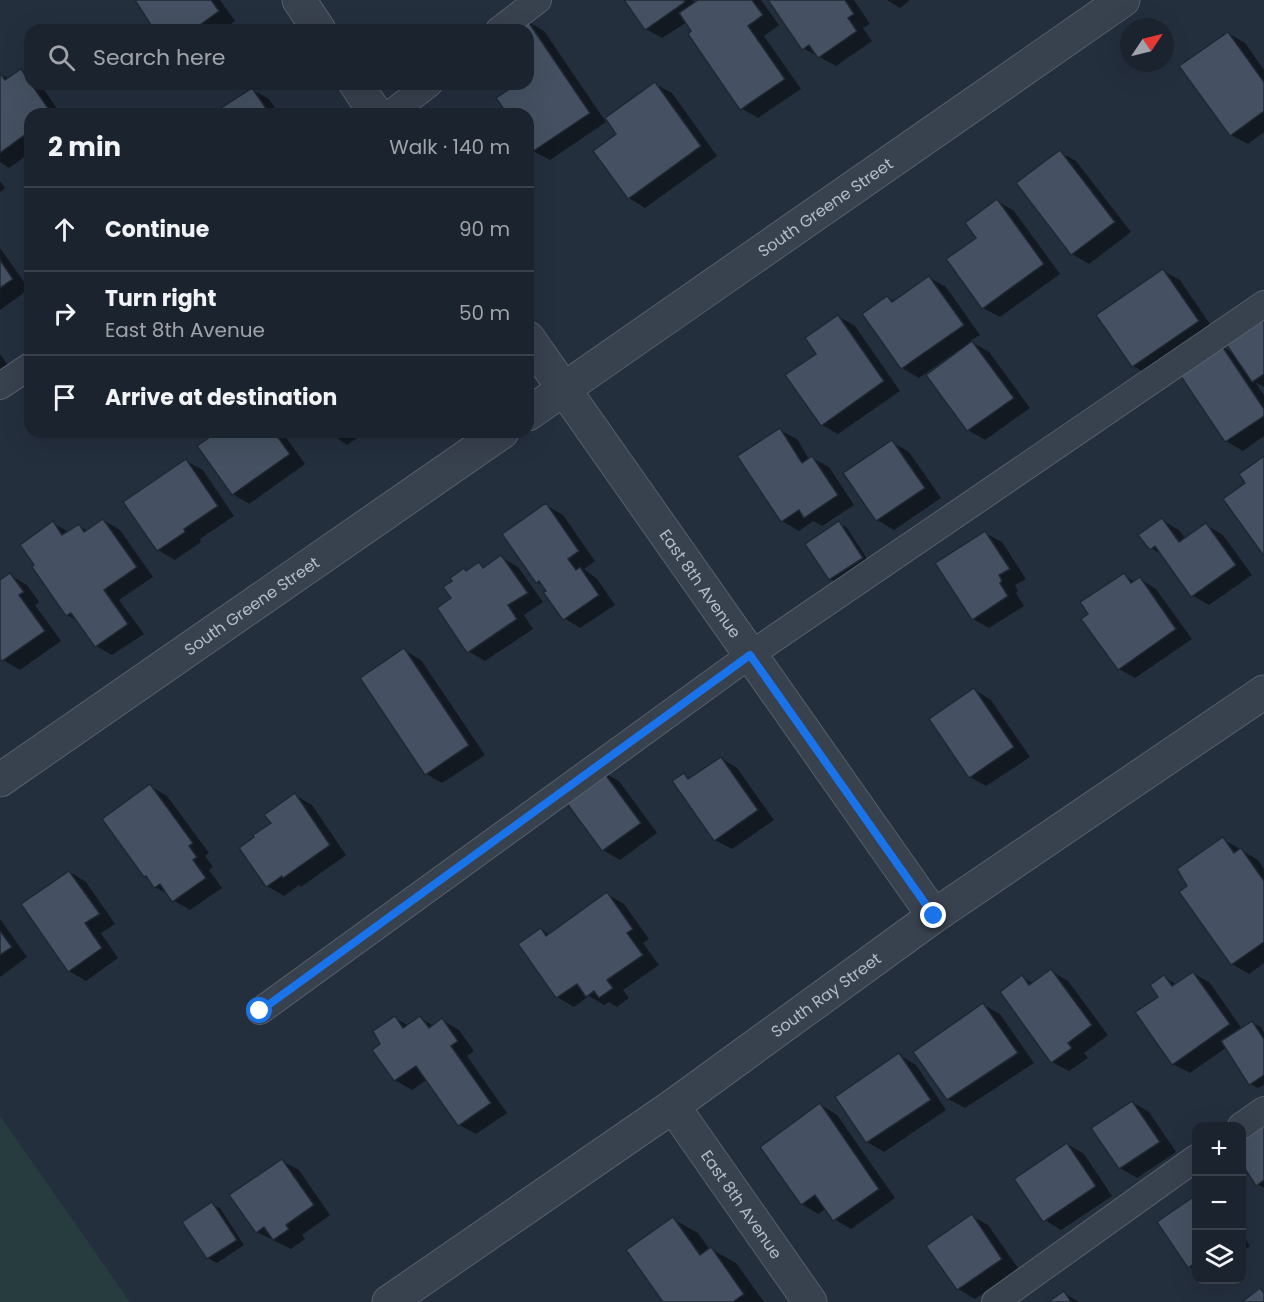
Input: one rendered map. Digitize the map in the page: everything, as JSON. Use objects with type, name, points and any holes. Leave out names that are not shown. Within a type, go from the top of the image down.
[{"type":"street","points":[[299,0],[315,24]]},
{"type":"street","name":"South Greene Street","points":[[534,410],[1122,0]]},
{"type":"street","points":[[360,90],[372,108]]},
{"type":"street","name":"East 8th Avenue","points":[[534,347],[934,916]]},
{"type":"street","name":"South Greene Street","points":[[0,780],[493,438]]},
{"type":"street","name":"South Ray Street","points":[[389,1302],[673,1107],[934,916],[1264,692]]},
{"type":"street","name":"East 8th Avenue","points":[[673,1107],[810,1302]]},
{"type":"lane","points":[[507,24],[538,0]]},
{"type":"lane","points":[[398,108],[421,90]]},
{"type":"lane","points":[[260,1011],[750,655],[1264,304]]},
{"type":"lane","points":[[0,386],[24,370]]},
{"type":"lane","points":[[1246,1122],[1264,1110]]},
{"type":"lane","points":[[995,1302],[1192,1162]]},
{"type":"green space","points":[[0,1116],[130,1302],[0,1302]]},
{"type":"building","points":[[135,0],[211,0],[219,11],[201,24],[150,24]]},
{"type":"building","points":[[624,0],[684,0],[685,2],[645,30]]},
{"type":"building","points":[[698,0],[752,0],[763,15],[748,26],[785,79],[740,110],[688,34],[691,31],[679,13]]},
{"type":"building","points":[[768,0],[845,0],[854,14],[848,18],[857,31],[818,58],[809,45],[802,50]]},
{"type":"building","points":[[534,30],[590,113],[534,151],[534,108],[503,108],[496,98],[508,90],[534,90]]},
{"type":"building","points":[[1228,32],[1264,82],[1264,111],[1230,136],[1179,66]]},
{"type":"building","points":[[21,69],[24,73],[24,90],[35,90],[48,108],[24,108],[24,135],[0,153],[0,73],[5,80]]},
{"type":"building","points":[[655,82],[701,146],[628,199],[593,151],[616,134],[605,118]]},
{"type":"building","points":[[249,90],[253,90],[266,108],[221,108]]},
{"type":"building","points":[[1060,150],[1115,222],[1071,255],[1016,183]]},
{"type":"building","points":[[997,199],[1044,264],[982,309],[946,259],[976,238],[965,223]]},
{"type":"building","points":[[0,260],[13,279],[0,288]]},
{"type":"building","points":[[1163,269],[1199,321],[1132,367],[1096,315]]},
{"type":"building","points":[[929,276],[964,325],[901,369],[862,314],[887,296],[892,302]]},
{"type":"building","points":[[1264,313],[1264,374],[1252,382],[1224,341]]},
{"type":"building","points":[[838,315],[884,381],[821,426],[785,375],[816,354],[805,338]]},
{"type":"building","points":[[972,341],[1014,398],[967,431],[926,375]]},
{"type":"building","points":[[1220,343],[1264,409],[1264,416],[1225,442],[1178,372]]},
{"type":"building","points":[[780,428],[802,463],[812,456],[838,495],[804,518],[799,510],[781,522],[737,456]]},
{"type":"building","points":[[208,438],[278,438],[290,454],[232,495],[197,446]]},
{"type":"building","points":[[892,440],[925,488],[876,521],[843,473]]},
{"type":"building","points":[[1264,456],[1264,556],[1223,499],[1245,483],[1239,474]]},
{"type":"building","points":[[186,459],[218,506],[157,551],[123,502]]},
{"type":"building","points":[[546,503],[579,551],[568,559],[576,570],[580,567],[599,595],[563,620],[543,592],[546,591],[539,581],[536,583],[502,534]]},
{"type":"building","points":[[1162,518],[1179,542],[1206,523],[1236,565],[1191,597],[1155,546],[1150,550],[1138,535]]},
{"type":"building","points":[[103,519],[137,567],[104,590],[128,624],[95,647],[71,613],[66,616],[32,567],[34,565],[20,545],[53,521],[62,535],[79,524],[84,532]]},
{"type":"building","points":[[839,521],[863,558],[829,580],[805,544]]},
{"type":"building","points":[[985,531],[1010,569],[999,575],[1002,581],[1000,583],[1008,596],[972,620],[935,563]]},
{"type":"building","points":[[501,555],[528,593],[508,605],[517,619],[467,653],[437,608],[451,598],[443,587],[452,581],[450,578],[464,568],[466,571],[479,562],[483,568]]},
{"type":"building","points":[[10,573],[24,592],[19,595],[45,631],[2,661],[0,659],[0,580]]},
{"type":"building","points":[[1124,573],[1131,583],[1140,577],[1176,629],[1118,670],[1081,619],[1088,614],[1080,602]]},
{"type":"building","points":[[404,648],[469,745],[425,775],[360,678]]},
{"type":"building","points":[[974,688],[1014,747],[969,778],[929,719]]},
{"type":"building","points":[[721,757],[758,810],[714,841],[672,781],[684,773],[688,779]]},
{"type":"building","points":[[602,770],[641,823],[602,851],[563,798]]},
{"type":"building","points":[[150,784],[193,843],[189,846],[197,857],[193,860],[206,878],[172,902],[160,884],[154,888],[146,876],[144,877],[102,819]]},
{"type":"building","points":[[295,793],[330,845],[283,878],[282,876],[266,887],[239,848],[271,823],[264,815]]},
{"type":"building","points":[[1223,837],[1234,853],[1241,848],[1264,881],[1264,942],[1231,965],[1179,892],[1187,886],[1177,869]]},
{"type":"building","points":[[69,871],[100,914],[85,923],[102,948],[68,972],[21,904]]},
{"type":"building","points":[[607,892],[633,929],[627,933],[643,955],[607,980],[613,988],[599,998],[594,991],[586,997],[577,984],[556,998],[518,944],[541,928],[546,936]]},
{"type":"building","points":[[0,931],[12,947],[0,955]]},
{"type":"building","points":[[1051,969],[1092,1025],[1068,1043],[1072,1048],[1051,1063],[1000,992],[1022,975],[1029,985]]},
{"type":"building","points":[[1193,972],[1230,1024],[1172,1065],[1135,1012],[1158,997],[1150,985],[1164,975],[1172,986]]},
{"type":"building","points":[[983,1003],[1018,1053],[947,1100],[913,1052]]},
{"type":"building","points":[[395,1016],[403,1028],[420,1016],[429,1028],[442,1018],[458,1041],[451,1046],[491,1103],[458,1126],[416,1066],[394,1081],[372,1050],[380,1044],[373,1031]]},
{"type":"building","points":[[1252,1021],[1264,1039],[1264,1075],[1249,1085],[1221,1041]]},
{"type":"building","points":[[899,1053],[931,1100],[866,1143],[835,1097]]},
{"type":"building","points":[[1132,1101],[1160,1142],[1119,1169],[1091,1128]]},
{"type":"building","points":[[820,1103],[879,1189],[833,1221],[815,1195],[801,1205],[760,1147]]},
{"type":"building","points":[[1264,1122],[1264,1180],[1256,1186],[1246,1170],[1246,1134]]},
{"type":"building","points":[[1067,1143],[1096,1186],[1043,1222],[1014,1179]]},
{"type":"building","points":[[282,1159],[314,1205],[286,1225],[289,1229],[273,1240],[264,1227],[256,1233],[229,1195]]},
{"type":"building","points":[[1192,1198],[1192,1265],[1188,1268],[1157,1222]]},
{"type":"building","points":[[212,1202],[237,1240],[207,1259],[182,1222]]},
{"type":"building","points":[[972,1214],[1002,1259],[957,1290],[926,1246]]},
{"type":"building","points":[[673,1217],[700,1255],[711,1247],[744,1294],[733,1302],[663,1302],[626,1250]]},
{"type":"building","points":[[1260,1288],[1264,1293],[1264,1302],[1242,1302]]},
{"type":"building","points":[[1064,1291],[1071,1302],[1048,1302]]},
{"type":"route","points":[[260,1011],[750,655],[934,916]]}]
